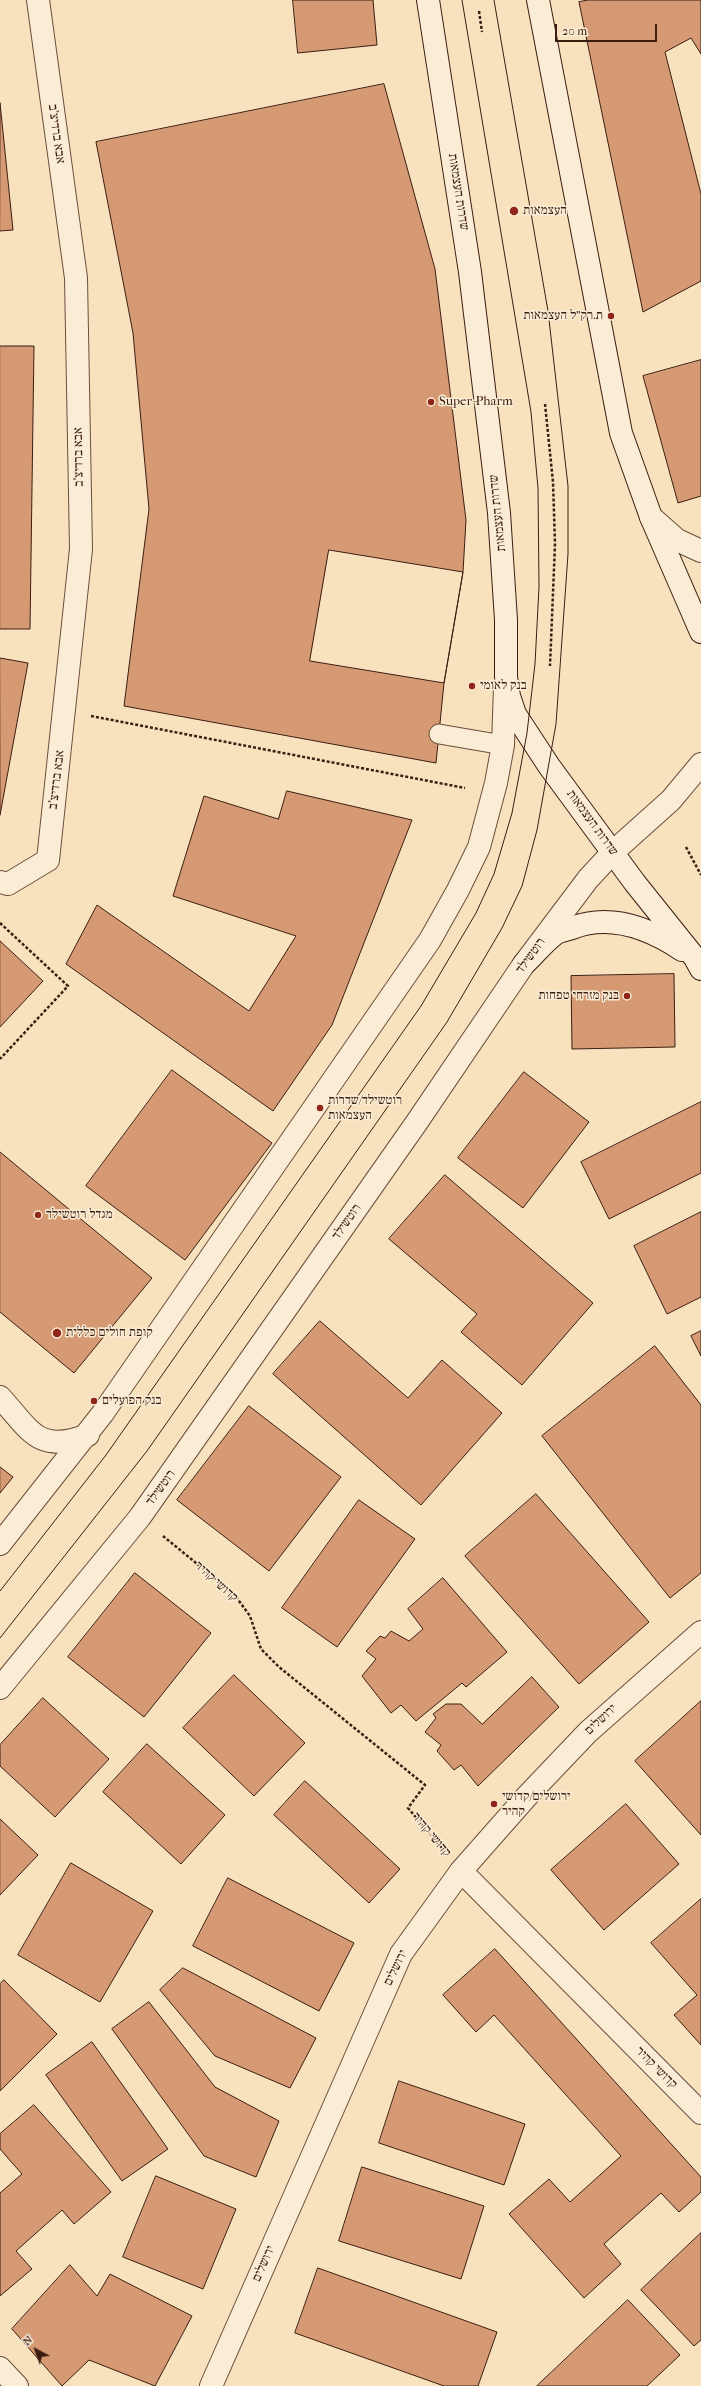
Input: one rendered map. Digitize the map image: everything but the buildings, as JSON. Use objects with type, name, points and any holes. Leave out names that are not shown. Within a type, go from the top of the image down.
[{"type":"street","name":"אבא ברדיצ'ב","points":[[0,882],[8,884],[48,860],[65,710],[80,549],[76,278],[38,0]]},
{"type":"street","name":"שדרות העצמאות","points":[[428,0],[470,272],[499,513],[505,599],[506,677],[515,714],[550,766],[635,883],[698,964]]},
{"type":"street","points":[[538,0],[621,433],[651,517],[701,632]]},
{"type":"street","points":[[651,517],[677,540],[701,551]]},
{"type":"street","points":[[0,1544],[88,1435],[430,940],[458,890],[479,847],[496,783],[503,745],[506,677]]},
{"type":"street","name":"רוטשילד","points":[[0,1688],[140,1517],[417,1122],[524,964],[588,879],[613,852],[671,800],[701,764]]},
{"type":"street","points":[[524,964],[556,934],[596,922],[610,921],[654,933],[698,964]]},
{"type":"street","points":[[0,1397],[37,1438],[49,1442],[64,1443],[88,1435]]},
{"type":"street","name":"ירושלים","points":[[211,2386],[401,1954],[461,1871],[528,1794],[588,1732],[701,1632]]},
{"type":"street","name":"קדושי קהיר","points":[[461,1871],[701,2113]]},
{"type":"street","points":[[0,2368],[17,2386]]},
{"type":"lane","points":[[439,734],[503,745]]},
{"type":"path","points":[[479,11],[482,32]]},
{"type":"path","points":[[545,404],[553,482],[555,544],[550,666]]},
{"type":"path","points":[[65,710],[470,789]]},
{"type":"path","points":[[686,847],[701,875]]},
{"type":"path","points":[[0,923],[68,986],[0,1059]]},
{"type":"path","name":"קדושי קהיר","points":[[140,1517],[234,1594],[250,1616],[261,1649],[279,1667],[425,1785],[408,1808],[461,1871]]},
{"type":"tram line","points":[[0,1591],[106,1455],[421,1006],[476,913],[494,874],[512,813],[527,733],[535,664],[539,587],[538,488],[531,412],[462,0]]},
{"type":"tram line","points":[[0,1638],[147,1451],[447,1022],[502,928],[522,886],[537,830],[556,724],[568,554],[568,486],[548,311],[494,0]]},
{"type":"place","name":"העצמאות","points":[[514,211]]},
{"type":"place","name":"ת.רק״ל העצמאות","points":[[611,316]]},
{"type":"place","name":"Super-Pharm","points":[[431,402]]},
{"type":"place","name":"בנק לאומי","points":[[472,686]]},
{"type":"place","name":"בנק מזרחי טפחות","points":[[627,996]]},
{"type":"place","name":"רוטשילד/שדרות העצמאות","points":[[320,1108]]},
{"type":"place","name":"מגדל רוטשילד","points":[[38,1215]]},
{"type":"place","name":"קופת חולים כללית","points":[[57,1333]]},
{"type":"place","name":"בנק הפועלים","points":[[94,1401]]},
{"type":"place","name":"ירושלים/קדושי קהיר","points":[[494,1804]]}]
